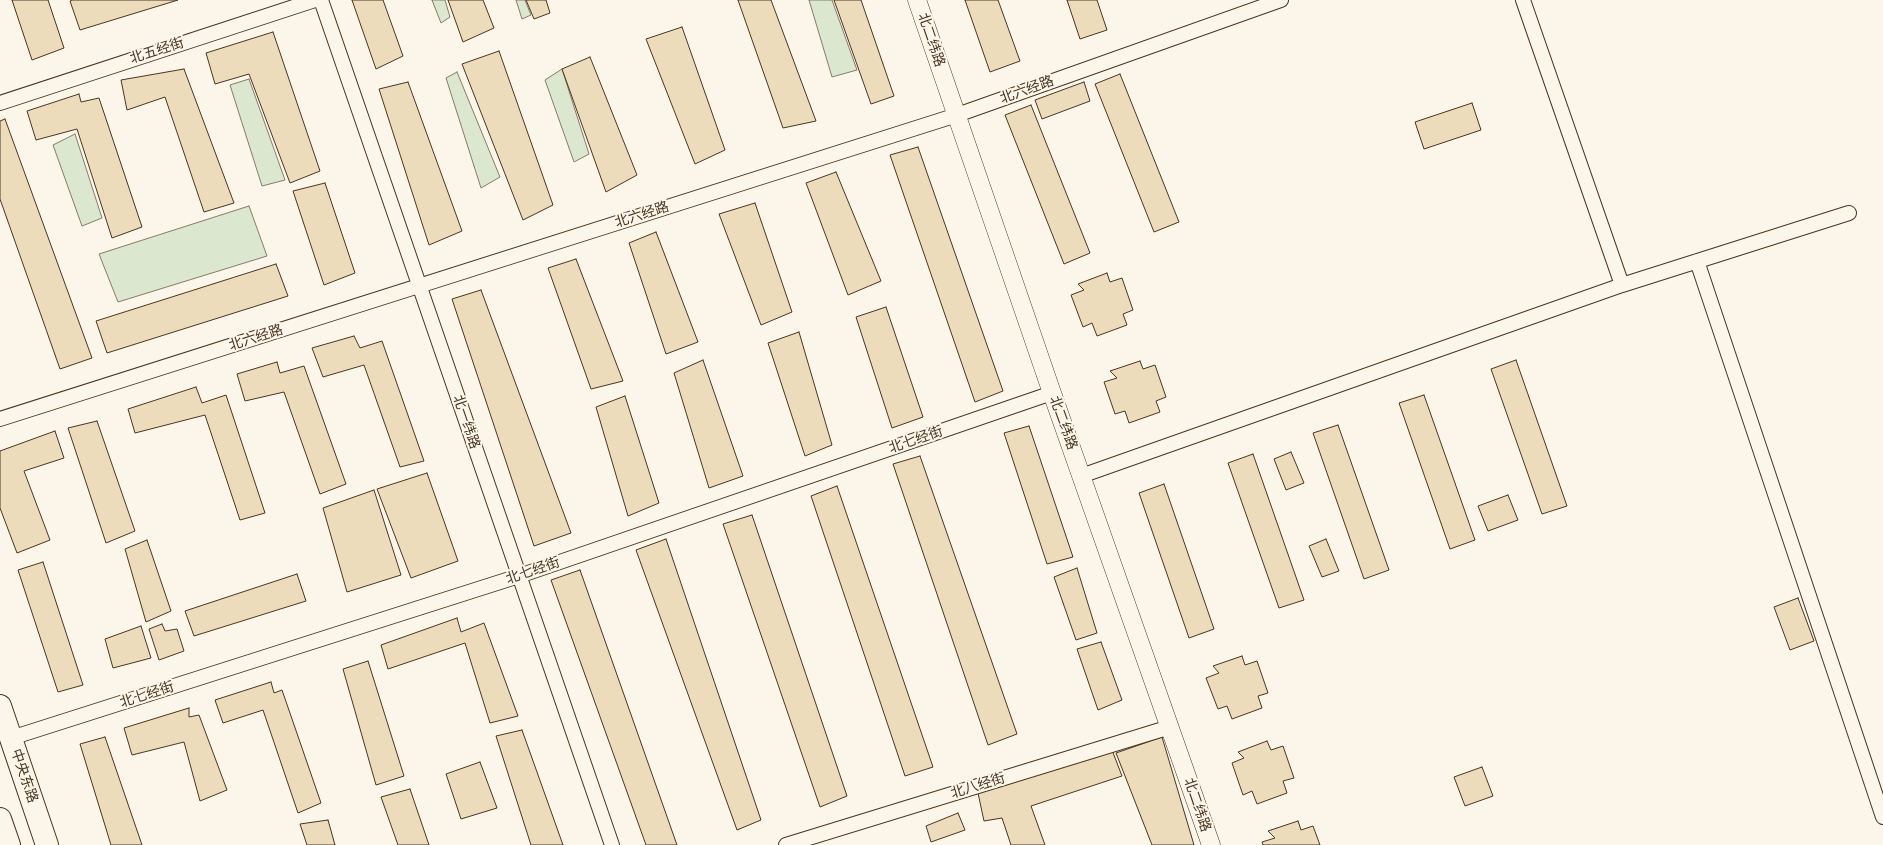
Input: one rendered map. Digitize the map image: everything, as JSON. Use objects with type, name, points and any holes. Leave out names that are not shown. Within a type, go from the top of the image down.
[{"type":"main road","name":"中央东路","points":[[0,706],[47,845]]},
{"type":"main road","points":[[0,820],[9,845]]},
{"type":"street","name":"北五经街","points":[[0,103],[315,0]]},
{"type":"street","name":"北一纬路","points":[[321,0],[612,845]]},
{"type":"street","name":"北二纬路","points":[[917,0],[1052,393],[1211,845]]},
{"type":"street","name":"北六经路","points":[[0,419],[957,115],[1281,0]]},
{"type":"street","points":[[1523,0],[1622,285]]},
{"type":"street","points":[[1081,476],[1622,285],[1849,213]]},
{"type":"street","points":[[1697,261],[1883,817]]},
{"type":"street","name":"北七经街","points":[[11,738],[519,576],[1052,393]]},
{"type":"street","name":"北八经街","points":[[786,845],[1170,727]]},
{"type":"green space","points":[[432,0],[445,0],[450,17],[441,23]]},
{"type":"green space","points":[[516,0],[525,0],[531,15],[522,19]]},
{"type":"green space","points":[[809,0],[832,0],[857,70],[832,77]]},
{"type":"green space","points":[[562,69],[589,154],[574,162],[545,80]]},
{"type":"green space","points":[[457,72],[500,177],[481,188],[446,78]]},
{"type":"green space","points":[[249,79],[285,180],[262,186],[230,85]]},
{"type":"green space","points":[[75,134],[102,218],[82,226],[53,145]]},
{"type":"green space","points":[[249,206],[267,256],[118,302],[99,254]]},
{"type":"building","points":[[12,0],[48,0],[64,48],[32,60]]},
{"type":"building","points":[[178,0],[80,30],[70,1]]},
{"type":"building","points":[[352,0],[383,0],[403,56],[376,69]]},
{"type":"building","points":[[448,0],[483,0],[494,28],[463,42]]},
{"type":"building","points":[[526,0],[546,0],[550,13],[534,19]]},
{"type":"building","points":[[738,0],[771,0],[816,121],[783,128]]},
{"type":"building","points":[[834,0],[861,0],[894,96],[871,104]]},
{"type":"building","points":[[965,0],[998,0],[1020,61],[990,72]]},
{"type":"building","points":[[1067,0],[1097,0],[1107,30],[1080,39]]},
{"type":"building","points":[[682,27],[725,150],[695,164],[646,39]]},
{"type":"building","points":[[273,32],[320,171],[290,183],[249,74],[215,84],[206,53]]},
{"type":"building","points":[[499,51],[553,205],[523,220],[462,64]]},
{"type":"building","points":[[590,57],[637,175],[606,192],[562,69]]},
{"type":"building","points":[[184,69],[234,203],[204,212],[165,97],[127,110],[121,80]]},
{"type":"building","points":[[1120,74],[1179,222],[1154,232],[1095,84]]},
{"type":"building","points":[[408,82],[462,231],[429,245],[379,89]]},
{"type":"building","points":[[1084,82],[1090,101],[1042,119],[1035,100]]},
{"type":"building","points":[[79,94],[81,102],[99,98],[142,227],[112,238],[77,129],[36,140],[27,111]]},
{"type":"building","points":[[1472,103],[1481,130],[1424,149],[1415,122]]},
{"type":"building","points":[[1031,105],[1090,253],[1064,264],[1005,115]]},
{"type":"building","points":[[5,119],[92,358],[60,369],[0,199],[0,121]]},
{"type":"building","points":[[918,147],[1003,391],[975,402],[890,155]]},
{"type":"building","points":[[836,172],[881,281],[848,295],[806,183]]},
{"type":"building","points":[[325,183],[355,273],[324,285],[293,191]]},
{"type":"building","points":[[755,203],[792,312],[761,325],[719,214]]},
{"type":"building","points":[[656,232],[698,342],[666,354],[629,243]]},
{"type":"building","points":[[576,259],[623,381],[591,389],[548,268]]},
{"type":"building","points":[[276,264],[288,296],[107,353],[96,321]]},
{"type":"building","points":[[1107,273],[1110,282],[1122,278],[1133,310],[1123,314],[1127,325],[1097,336],[1092,323],[1083,327],[1071,295],[1084,290],[1078,284]]},
{"type":"building","points":[[481,290],[571,533],[534,546],[452,299]]},
{"type":"building","points":[[886,307],[923,417],[892,428],[856,317]]},
{"type":"building","points":[[799,332],[832,445],[805,456],[768,343]]},
{"type":"building","points":[[354,336],[360,348],[382,341],[424,461],[400,467],[364,365],[323,377],[312,348]]},
{"type":"building","points":[[703,360],[743,476],[709,488],[674,373]]},
{"type":"building","points":[[1516,360],[1567,506],[1542,514],[1491,369]]},
{"type":"building","points":[[1140,361],[1143,369],[1155,365],[1166,397],[1156,401],[1160,412],[1129,423],[1125,411],[1115,414],[1104,382],[1117,378],[1110,371]]},
{"type":"building","points":[[277,362],[280,373],[304,366],[346,484],[320,494],[284,392],[245,401],[237,374]]},
{"type":"building","points":[[196,387],[202,403],[226,395],[265,513],[240,520],[205,415],[135,433],[128,409]]},
{"type":"building","points":[[1424,395],[1475,540],[1450,549],[1399,403]]},
{"type":"building","points":[[625,396],[659,503],[628,516],[596,407]]},
{"type":"building","points":[[97,421],[135,531],[106,543],[68,428]]},
{"type":"building","points":[[1338,425],[1389,570],[1364,579],[1313,433]]},
{"type":"building","points":[[1029,426],[1073,557],[1047,564],[1004,433]]},
{"type":"building","points":[[55,431],[64,458],[24,471],[50,540],[17,553],[0,508],[0,451]]},
{"type":"building","points":[[1291,452],[1304,483],[1286,490],[1274,459]]},
{"type":"building","points":[[1253,454],[1304,600],[1279,608],[1228,463]]},
{"type":"building","points":[[920,456],[1017,734],[988,745],[893,464]]},
{"type":"building","points":[[427,473],[458,561],[411,578],[377,489]]},
{"type":"building","points":[[1164,484],[1214,629],[1189,638],[1139,493]]},
{"type":"building","points":[[837,486],[933,767],[905,776],[811,496]]},
{"type":"building","points":[[374,490],[401,575],[347,592],[323,508]]},
{"type":"building","points":[[1508,495],[1518,520],[1488,531],[1478,506]]},
{"type":"building","points":[[752,515],[847,796],[820,807],[723,524]]},
{"type":"building","points":[[666,539],[761,820],[737,830],[636,550]]},
{"type":"building","points":[[1326,539],[1339,571],[1322,577],[1309,546]]},
{"type":"building","points":[[147,540],[171,611],[146,622],[125,549]]},
{"type":"building","points":[[43,562],[83,685],[58,692],[18,570]]},
{"type":"building","points":[[1077,568],[1097,633],[1076,640],[1054,577]]},
{"type":"building","points":[[580,570],[677,845],[646,845],[551,580]]},
{"type":"building","points":[[297,574],[306,601],[194,636],[185,611]]},
{"type":"building","points":[[1798,598],[1814,641],[1790,650],[1774,607]]},
{"type":"building","points":[[457,618],[461,632],[484,623],[518,716],[490,723],[465,643],[388,669],[381,645]]},
{"type":"building","points":[[162,624],[165,631],[177,629],[184,651],[159,660],[149,629]]},
{"type":"building","points":[[141,626],[151,658],[113,668],[105,639]]},
{"type":"building","points":[[1101,642],[1122,700],[1098,710],[1077,649]]},
{"type":"building","points":[[1242,656],[1245,665],[1257,661],[1268,693],[1258,696],[1262,708],[1232,719],[1227,706],[1218,709],[1206,678],[1219,673],[1213,666]]},
{"type":"building","points":[[368,661],[404,776],[376,785],[343,669]]},
{"type":"building","points":[[271,682],[274,693],[282,690],[321,803],[298,813],[263,710],[223,723],[215,700]]},
{"type":"building","points":[[189,708],[189,717],[199,715],[227,790],[200,801],[184,742],[132,755],[124,728]]},
{"type":"building","points":[[522,730],[563,845],[531,845],[496,736]]},
{"type":"building","points":[[105,737],[142,845],[111,845],[80,744]]},
{"type":"building","points":[[1162,737],[1194,845],[1152,845],[1116,753]]},
{"type":"building","points":[[1267,741],[1271,750],[1283,746],[1294,778],[1283,781],[1287,793],[1257,804],[1252,791],[1243,795],[1232,763],[1244,758],[1238,752]]},
{"type":"building","points":[[1112,750],[1122,776],[1031,806],[1045,845],[1011,845],[1002,818],[984,821],[978,793]]},
{"type":"building","points":[[480,762],[497,808],[461,819],[446,774]]},
{"type":"building","points":[[1482,767],[1493,796],[1465,806],[1454,777]]},
{"type":"building","points":[[410,789],[429,845],[398,845],[381,797]]},
{"type":"building","points":[[958,813],[965,830],[931,842],[926,826]]},
{"type":"building","points":[[328,820],[335,845],[307,845],[300,824]]},
{"type":"building","points":[[1298,821],[1301,830],[1313,826],[1320,845],[1263,845],[1262,842],[1275,838],[1268,831]]}]
